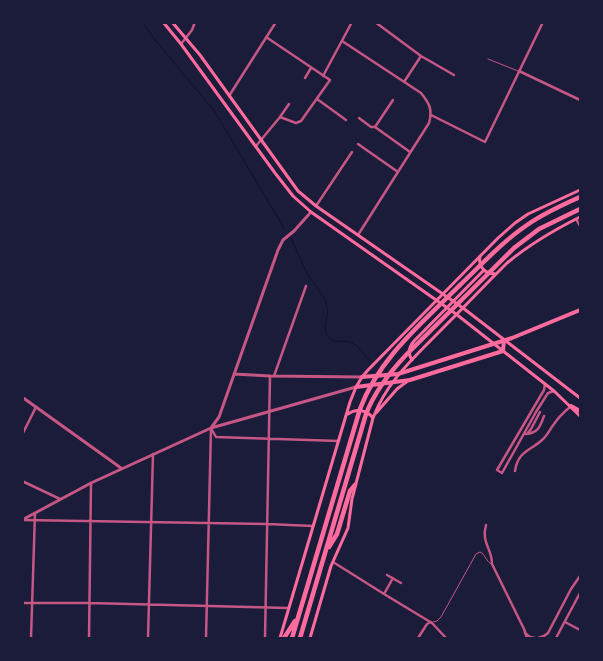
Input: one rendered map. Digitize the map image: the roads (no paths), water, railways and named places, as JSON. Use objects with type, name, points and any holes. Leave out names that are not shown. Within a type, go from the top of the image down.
[{"type":"highway","points":[[292,638],[350,440],[366,395],[382,367],[397,349],[498,248],[521,229],[548,212],[580,197]]},
{"type":"highway","points":[[300,638],[357,442],[370,404],[384,380],[406,355],[514,248],[539,229],[580,209]]},
{"type":"highway","points":[[325,553],[337,534],[350,491],[355,485]]},
{"type":"highway","points":[[282,638],[299,613]]},
{"type":"main road","points":[[163,22],[293,196],[311,212],[447,307],[494,343],[571,406],[580,416]]},
{"type":"main road","points":[[172,22],[200,55],[298,191],[316,206],[453,301],[580,398]]},
{"type":"main road","points":[[250,137],[255,132]]},
{"type":"main road","points":[[282,638],[289,608],[346,415],[356,387],[362,377],[509,228],[528,214],[580,190]]},
{"type":"main road","points":[[310,638],[333,562],[348,528],[355,485],[374,417],[392,383],[398,374],[456,314],[523,250],[578,218]]},
{"type":"main road","points":[[481,255],[480,264],[484,270],[490,274],[496,274]]},
{"type":"main road","points":[[412,360],[409,352],[413,342],[484,270]]},
{"type":"main road","points":[[362,377],[398,374],[512,338],[580,310]]},
{"type":"main road","points":[[503,351],[504,340]]},
{"type":"main road","points":[[356,387],[410,380],[503,351]]},
{"type":"main road","points":[[374,417],[396,389],[410,380]]},
{"type":"main road","points":[[571,406],[580,411]]},
{"type":"main road","points":[[346,415],[359,410],[374,417]]},
{"type":"street","points":[[180,44],[192,30],[195,22]]},
{"type":"street","points":[[229,96],[276,22]]},
{"type":"street","points":[[324,76],[352,22]]},
{"type":"street","points":[[375,22],[421,56],[454,75]]},
{"type":"street","points":[[432,115],[485,142],[543,22]]},
{"type":"street","points":[[266,37],[330,80],[298,123],[280,117]]},
{"type":"street","points":[[342,41],[421,93],[432,115],[429,123],[358,235]]},
{"type":"street","points":[[404,82],[421,56]]},
{"type":"street","points":[[305,78],[311,68]]},
{"type":"street","points":[[519,72],[580,100]]},
{"type":"street","points":[[317,99],[346,120]]},
{"type":"street","points":[[375,127],[393,100]]},
{"type":"street","points":[[256,146],[280,117],[288,104]]},
{"type":"street","points":[[359,118],[411,151]]},
{"type":"street","points":[[358,144],[398,172]]},
{"type":"street","points":[[316,206],[352,152]]},
{"type":"street","points":[[206,638],[211,428],[219,418],[282,242],[294,232],[311,212]]},
{"type":"street","points":[[578,218],[580,226]]},
{"type":"street","points":[[265,638],[268,439],[272,376],[278,366],[306,286]]},
{"type":"street","points":[[234,374],[362,377]]},
{"type":"street","points":[[545,384],[536,411],[525,434],[502,473],[498,470],[536,411],[548,393],[554,392]]},
{"type":"street","points":[[22,520],[91,483],[211,428],[356,387]]},
{"type":"street","points":[[22,397],[121,469]]},
{"type":"street","points":[[515,471],[522,455],[543,439],[571,406]]},
{"type":"street","points":[[22,435],[36,407]]},
{"type":"street","points":[[525,434],[532,434],[538,430],[544,416]]},
{"type":"street","points":[[211,428],[216,437],[339,441]]},
{"type":"street","points":[[148,638],[153,454]]},
{"type":"street","points":[[22,481],[60,499]]},
{"type":"street","points":[[89,638],[91,483]]},
{"type":"street","points":[[31,638],[34,513]]},
{"type":"street","points":[[22,520],[314,526]]},
{"type":"street","points":[[486,525],[484,535],[492,564],[528,635],[536,638],[548,633],[580,576]]},
{"type":"street","points":[[333,562],[432,623],[446,638]]},
{"type":"street","points":[[387,575],[402,584]]},
{"type":"street","points":[[384,594],[393,578]]},
{"type":"street","points":[[556,638],[580,593]]},
{"type":"street","points":[[22,603],[289,608]]},
{"type":"street","points":[[565,622],[580,630]]},
{"type":"street","points":[[418,638],[427,624],[432,623]]},
{"type":"street","points":[[524,629],[527,638]]},
{"type":"lane","points":[[488,59],[519,72]]},
{"type":"lane","points":[[432,623],[440,619],[477,553],[482,553],[486,560],[492,564]]},
{"type":"waterway","points":[[142,22],[215,112],[284,228]]},
{"type":"waterway","points":[[291,238],[309,277],[326,303],[328,311],[325,330],[328,337],[333,340],[353,343],[370,361]]}]
